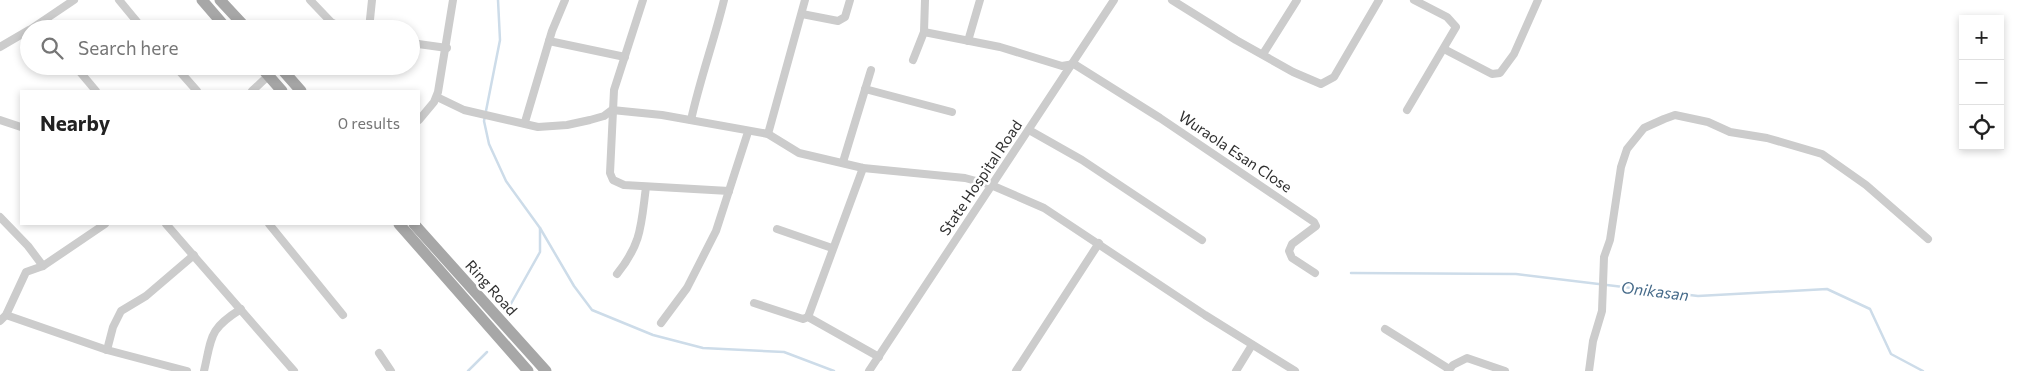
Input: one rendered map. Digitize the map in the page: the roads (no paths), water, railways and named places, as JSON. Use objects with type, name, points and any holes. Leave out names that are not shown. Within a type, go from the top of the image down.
[{"type":"main road","points":[[202,0],[219,20]]},
{"type":"main road","points":[[220,0],[239,20]]},
{"type":"main road","points":[[287,75],[299,90]]},
{"type":"main road","points":[[268,76],[281,90]]},
{"type":"main road","name":"Ring Road","points":[[400,225],[528,371]]},
{"type":"main road","name":"Ring Road","points":[[415,225],[546,371]]},
{"type":"street","points":[[49,20],[74,0]]},
{"type":"street","points":[[119,0],[136,20]]},
{"type":"street","points":[[310,0],[329,20]]},
{"type":"street","points":[[370,20],[372,0]]},
{"type":"street","points":[[420,119],[437,97],[447,48],[453,0]]},
{"type":"street","points":[[525,122],[549,41],[564,0]]},
{"type":"street","points":[[643,0],[614,90],[610,173],[616,183],[646,187],[729,192]]},
{"type":"street","points":[[691,120],[702,70],[716,31],[724,0]]},
{"type":"street","points":[[768,134],[805,0]]},
{"type":"street","points":[[802,14],[838,21],[845,17],[850,0]]},
{"type":"street","points":[[913,60],[924,32],[925,0]]},
{"type":"street","points":[[968,41],[980,0]]},
{"type":"street","name":"State Hospital Road","points":[[870,371],[991,185],[1074,64],[1114,0]]},
{"type":"street","points":[[1172,0],[1312,82],[1326,83],[1334,77],[1378,0]]},
{"type":"street","points":[[1263,54],[1297,0]]},
{"type":"street","points":[[1408,110],[1454,32],[1454,23],[1447,17],[1414,0]]},
{"type":"street","points":[[1444,49],[1492,74],[1500,73],[1514,54],[1538,0]]},
{"type":"street","points":[[924,32],[1000,47],[1062,66],[1074,64]]},
{"type":"street","points":[[0,46],[20,35]]},
{"type":"street","points":[[549,41],[625,57]]},
{"type":"street","points":[[420,44],[447,48]]},
{"type":"street","name":"Wuraola Esan Close","points":[[1074,64],[1160,118],[1314,222],[1316,226],[1292,244],[1289,251],[1292,258],[1315,273]]},
{"type":"street","points":[[844,162],[871,70]]},
{"type":"street","points":[[83,75],[95,90]]},
{"type":"street","points":[[183,75],[196,90]]},
{"type":"street","points":[[253,90],[268,76]]},
{"type":"street","points":[[865,89],[952,112]]},
{"type":"street","points":[[437,97],[477,114],[525,122],[538,127],[567,125],[604,116],[612,110],[691,120],[748,132],[768,134],[799,153],[844,162],[863,168],[965,178],[991,185],[1044,208],[1252,346],[1295,371]]},
{"type":"street","points":[[1590,371],[1593,341],[1602,311],[1604,257],[1610,240],[1621,167],[1627,150],[1644,128],[1664,119],[1675,116],[1708,122],[1730,132],[1767,138],[1822,154],[1866,185],[1928,239]]},
{"type":"street","points":[[0,120],[20,127]]},
{"type":"street","points":[[1029,130],[1082,160],[1114,184],[1202,240]]},
{"type":"street","points":[[661,323],[694,275],[721,219],[748,132]]},
{"type":"street","points":[[808,317],[863,168]]},
{"type":"street","points":[[617,274],[639,239],[646,187]]},
{"type":"street","points":[[0,217],[28,246],[43,266]]},
{"type":"street","points":[[104,225],[43,266],[26,272],[3,318],[107,350],[187,371]]},
{"type":"street","points":[[167,225],[294,371]]},
{"type":"street","points":[[269,225],[343,315]]},
{"type":"street","points":[[777,230],[832,248]]},
{"type":"street","points":[[1016,371],[1099,243]]},
{"type":"street","points":[[107,350],[113,328],[121,311],[146,296],[194,255]]},
{"type":"street","points":[[754,304],[803,319],[808,317],[879,357]]},
{"type":"street","points":[[204,371],[214,330],[220,323],[241,309]]},
{"type":"street","points":[[1385,329],[1449,370],[1458,362],[1467,358],[1505,371]]},
{"type":"street","points":[[1236,371],[1252,346]]},
{"type":"street","points":[[379,353],[391,371]]},
{"type":"waterway","points":[[498,0],[500,40],[484,121],[489,144],[506,181],[540,228],[540,252],[508,309]]},
{"type":"waterway","points":[[540,228],[574,286],[592,310],[653,335],[703,348],[784,352],[834,371]]},
{"type":"waterway","name":"Onikasan","points":[[1351,273],[1516,274],[1698,296],[1827,289],[1870,309],[1891,354],[1923,371]]},
{"type":"waterway","points":[[468,371],[487,352]]}]
